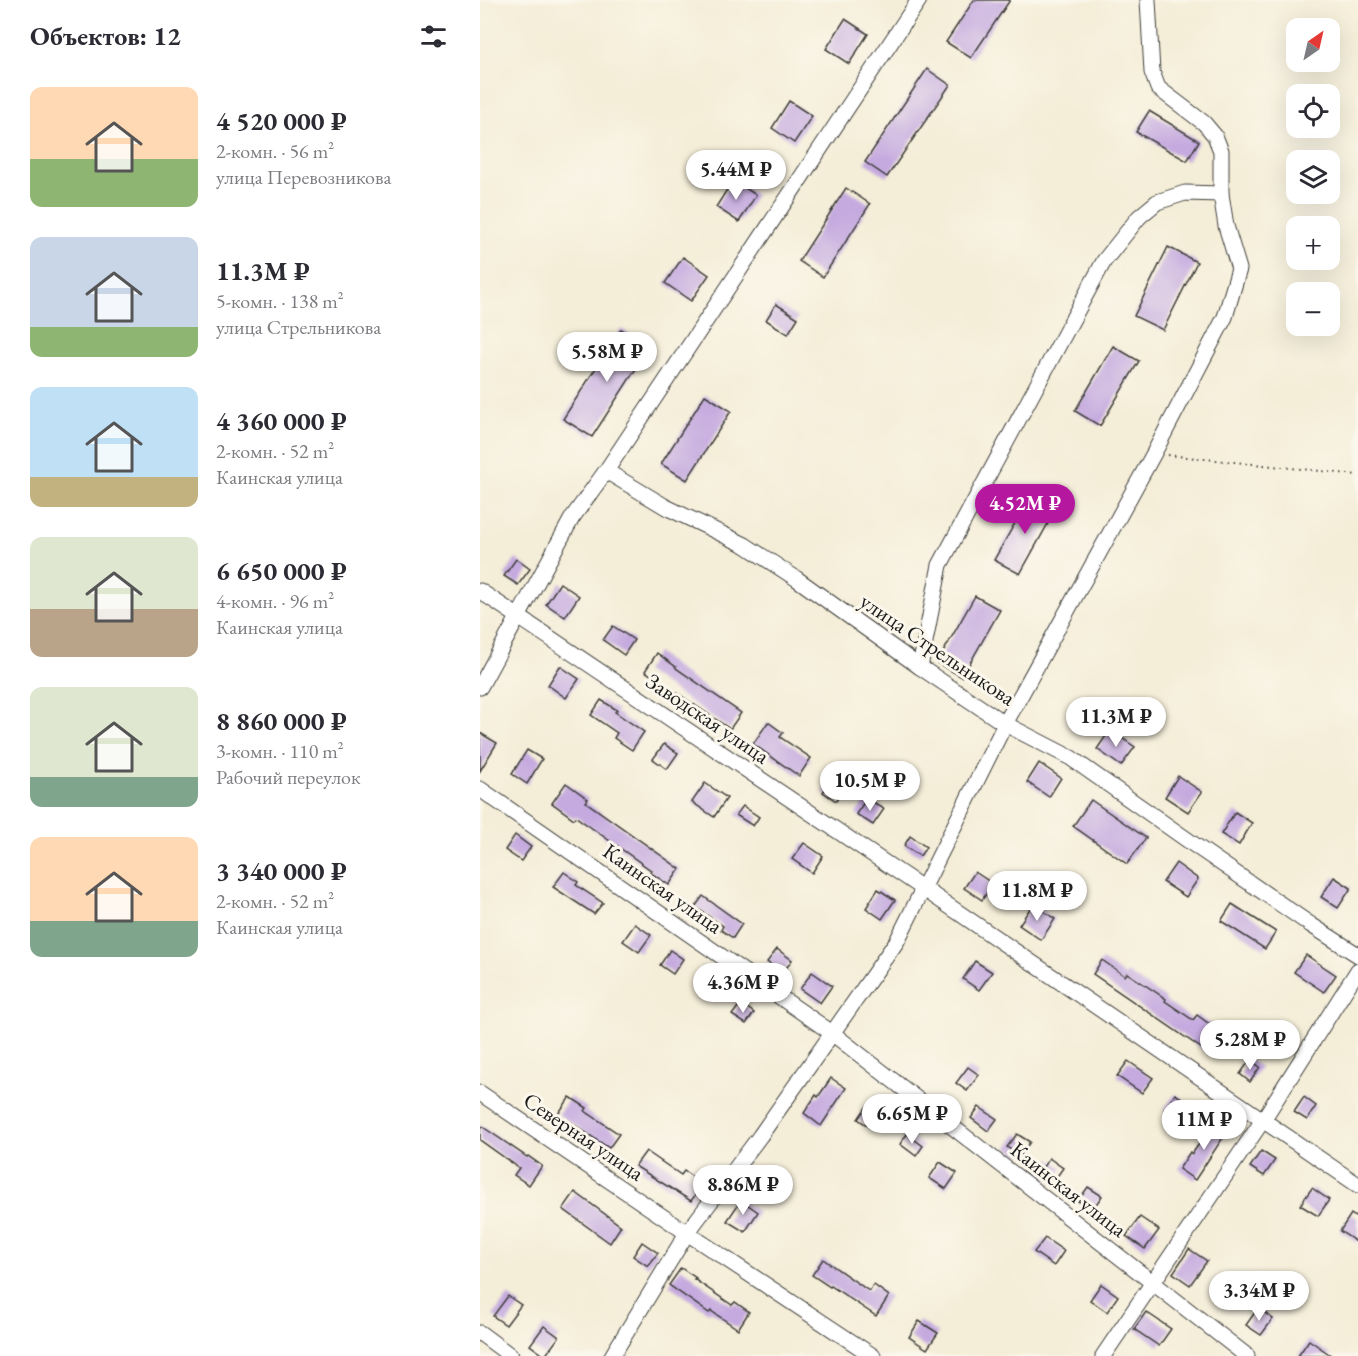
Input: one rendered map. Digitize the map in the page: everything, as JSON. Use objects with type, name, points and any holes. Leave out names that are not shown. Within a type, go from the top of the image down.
[{"type":"street","points":[[480,687],[572,518],[606,471],[919,0]]},
{"type":"street","points":[[612,1356],[687,1233],[760,1136],[897,941],[1005,723],[1154,453],[1225,317],[1239,269],[1226,226],[1221,194],[1221,151],[1215,136],[1204,123],[1158,88],[1152,72],[1149,0]]},
{"type":"street","points":[[920,667],[940,565],[1104,261],[1139,217],[1157,202],[1185,193],[1221,194]]},
{"type":"street","name":"улица Стрельникова","points":[[606,471],[666,507],[745,545],[797,579],[920,667],[1005,723],[1071,758],[1205,853],[1358,955]]},
{"type":"street","name":"Заводская улица","points":[[480,591],[924,889],[1358,1185]]},
{"type":"street","name":"Каинская улица","points":[[480,789],[832,1033],[1247,1356]]},
{"type":"street","points":[[1103,1356],[1263,1120],[1358,970]]},
{"type":"street","name":"Северная улица","points":[[480,1093],[873,1356]]},
{"type":"street","points":[[480,1333],[511,1356]]},
{"type":"path","points":[[1154,453],[1358,475]]},
{"type":"building","points":[[974,0],[1010,0],[971,58],[946,42]]},
{"type":"building","points":[[845,19],[868,34],[849,64],[826,49]]},
{"type":"building","points":[[927,69],[950,85],[887,177],[865,162]]},
{"type":"building","points":[[789,101],[812,116],[794,143],[772,128]]},
{"type":"building","points":[[1149,111],[1199,141],[1187,161],[1136,132]]},
{"type":"building","points":[[733,180],[756,195],[739,222],[716,207]]},
{"type":"building","points":[[846,188],[870,204],[823,277],[799,261]]},
{"type":"building","points":[[1168,247],[1197,262],[1163,330],[1134,316]]},
{"type":"building","points":[[683,257],[709,275],[691,301],[665,283]]},
{"type":"building","points":[[776,304],[798,318],[788,334],[766,320]]},
{"type":"building","points":[[621,329],[650,347],[592,437],[563,419]]},
{"type":"building","points":[[1113,346],[1139,361],[1100,426],[1075,411]]},
{"type":"building","points":[[705,395],[731,411],[687,480],[661,464]]},
{"type":"building","points":[[1031,495],[1056,509],[1020,574],[994,560]]},
{"type":"building","points":[[516,559],[530,569],[518,585],[504,576]]},
{"type":"building","points":[[560,583],[579,596],[565,617],[546,604]]},
{"type":"building","points":[[975,596],[1000,610],[962,677],[937,663]]},
{"type":"building","points":[[613,626],[634,640],[624,655],[603,640]]},
{"type":"building","points":[[657,653],[741,713],[730,729],[645,671]]},
{"type":"building","points":[[560,666],[579,679],[566,698],[548,685]]},
{"type":"building","points":[[601,700],[644,732],[632,750],[614,738],[617,733],[591,715]]},
{"type":"building","points":[[768,722],[783,733],[780,737],[811,758],[799,776],[753,744]]},
{"type":"building","points":[[1110,730],[1135,747],[1121,766],[1097,749]]},
{"type":"building","points":[[480,733],[497,743],[480,771]]},
{"type":"building","points":[[664,744],[678,753],[667,769],[653,759]]},
{"type":"building","points":[[527,750],[542,759],[527,784],[512,774]]},
{"type":"building","points":[[1039,763],[1061,778],[1049,797],[1027,782]]},
{"type":"building","points":[[834,776],[847,785],[836,801],[823,792]]},
{"type":"building","points":[[1178,776],[1202,792],[1188,812],[1165,797]]},
{"type":"building","points":[[566,783],[588,799],[586,802],[680,869],[669,885],[576,817],[574,819],[552,803]]},
{"type":"building","points":[[705,783],[727,798],[714,817],[692,802]]},
{"type":"building","points":[[867,798],[884,809],[873,825],[856,814]]},
{"type":"building","points":[[1091,800],[1146,838],[1127,864],[1073,826]]},
{"type":"building","points":[[743,806],[759,817],[753,826],[736,815]]},
{"type":"building","points":[[1235,812],[1252,823],[1239,845],[1221,834]]},
{"type":"building","points":[[515,835],[531,847],[521,861],[505,850]]},
{"type":"building","points":[[910,836],[926,847],[920,856],[904,846]]},
{"type":"building","points":[[804,843],[823,856],[812,873],[792,859]]},
{"type":"building","points":[[1176,863],[1198,879],[1186,897],[1163,882]]},
{"type":"building","points":[[564,872],[578,882],[576,885],[603,903],[594,914],[553,887]]},
{"type":"building","points":[[975,872],[993,884],[982,900],[964,888]]},
{"type":"building","points":[[1334,877],[1351,888],[1338,908],[1321,897]]},
{"type":"building","points":[[878,889],[895,900],[882,919],[866,908]]},
{"type":"building","points":[[703,896],[742,924],[733,938],[721,930],[723,926],[695,907]]},
{"type":"building","points":[[1033,904],[1055,919],[1041,940],[1019,925]]},
{"type":"building","points":[[1232,904],[1276,932],[1265,949],[1221,921]]},
{"type":"building","points":[[635,924],[651,935],[639,952],[623,941]]},
{"type":"building","points":[[777,949],[792,960],[783,973],[767,962]]},
{"type":"building","points":[[670,950],[683,959],[673,974],[660,965]]},
{"type":"building","points":[[1306,955],[1336,975],[1324,992],[1294,972]]},
{"type":"building","points":[[1102,960],[1125,976],[1127,973],[1193,1020],[1197,1015],[1230,1039],[1217,1059],[1093,974]]},
{"type":"building","points":[[975,961],[992,972],[979,990],[963,979]]},
{"type":"building","points":[[812,972],[832,986],[820,1003],[800,989]]},
{"type":"building","points":[[707,977],[722,987],[713,1000],[698,990]]},
{"type":"building","points":[[741,1003],[754,1013],[746,1024],[732,1015]]},
{"type":"building","points":[[1250,1060],[1260,1067],[1250,1082],[1240,1074]]},
{"type":"building","points":[[1128,1061],[1153,1078],[1142,1093],[1117,1076]]},
{"type":"building","points":[[968,1067],[979,1075],[967,1091],[956,1083]]},
{"type":"building","points":[[831,1078],[846,1088],[821,1126],[804,1113]]},
{"type":"building","points":[[1175,1094],[1188,1102],[1177,1119],[1164,1110]]},
{"type":"building","points":[[570,1097],[587,1108],[585,1111],[619,1134],[609,1148],[558,1114]]},
{"type":"building","points":[[1304,1097],[1316,1106],[1307,1120],[1294,1112]]},
{"type":"building","points":[[867,1106],[880,1115],[871,1128],[858,1119]]},
{"type":"building","points":[[979,1107],[997,1119],[988,1131],[971,1118]]},
{"type":"building","points":[[1215,1121],[1228,1130],[1195,1180],[1179,1169]]},
{"type":"building","points":[[480,1125],[542,1166],[529,1185],[514,1175],[519,1168],[480,1140]]},
{"type":"building","points":[[907,1134],[923,1146],[916,1156],[900,1144]]},
{"type":"building","points":[[1017,1134],[1030,1142],[1020,1156],[1007,1147]]},
{"type":"building","points":[[646,1151],[681,1175],[684,1171],[703,1184],[691,1201],[635,1166]]},
{"type":"building","points":[[1261,1151],[1275,1160],[1264,1176],[1250,1167]]},
{"type":"building","points":[[1049,1158],[1063,1168],[1053,1182],[1039,1173]]},
{"type":"building","points":[[940,1162],[957,1173],[946,1189],[929,1178]]},
{"type":"building","points":[[1088,1187],[1102,1196],[1092,1210],[1078,1201]]},
{"type":"building","points":[[1312,1188],[1329,1200],[1318,1216],[1300,1205]]},
{"type":"building","points":[[575,1192],[621,1226],[610,1243],[563,1209]]},
{"type":"building","points":[[741,1200],[758,1212],[745,1232],[727,1221]]},
{"type":"building","points":[[1351,1214],[1358,1219],[1358,1243],[1340,1231]]},
{"type":"building","points":[[1140,1217],[1159,1230],[1145,1249],[1126,1236]]},
{"type":"building","points":[[1045,1238],[1064,1251],[1054,1266],[1034,1252]]},
{"type":"building","points":[[642,1242],[658,1253],[648,1266],[633,1256]]},
{"type":"building","points":[[1189,1249],[1207,1261],[1190,1285],[1173,1273]]},
{"type":"building","points":[[823,1259],[869,1291],[874,1285],[889,1296],[876,1316],[812,1275]]},
{"type":"building","points":[[681,1268],[732,1305],[735,1302],[749,1312],[738,1329],[711,1311],[709,1313],[669,1285]]},
{"type":"building","points":[[1101,1284],[1118,1296],[1107,1312],[1090,1300]]},
{"type":"building","points":[[508,1296],[521,1305],[506,1325],[493,1316]]},
{"type":"building","points":[[1258,1308],[1273,1319],[1261,1335],[1246,1325]]},
{"type":"building","points":[[1146,1312],[1171,1329],[1159,1346],[1134,1329]]},
{"type":"building","points":[[919,1321],[938,1333],[927,1349],[909,1337]]},
{"type":"building","points":[[544,1326],[559,1337],[545,1356],[530,1345]]},
{"type":"building","points":[[1309,1340],[1332,1356],[1298,1356]]}]
